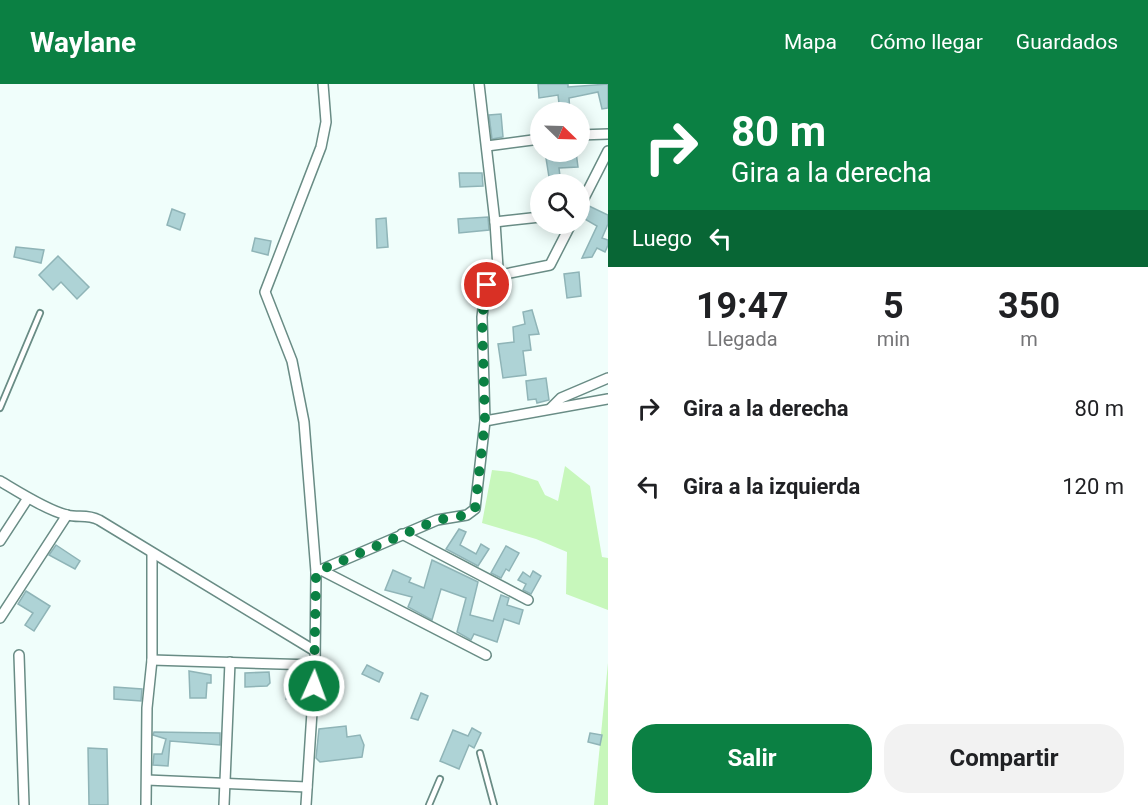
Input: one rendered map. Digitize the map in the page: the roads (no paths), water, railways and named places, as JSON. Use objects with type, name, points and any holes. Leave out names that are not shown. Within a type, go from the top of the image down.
[{"type":"street","points":[[306,805],[315,666],[318,571],[304,422],[292,362],[265,292],[321,147],[326,122],[323,84]]},
{"type":"street","points":[[318,571],[437,520],[472,512],[485,421],[482,317],[484,292],[498,268],[479,84]]},
{"type":"street","points":[[590,135],[608,134]]},
{"type":"street","points":[[487,146],[530,141]]},
{"type":"street","points":[[590,186],[608,151]]},
{"type":"street","points":[[495,222],[530,218]]},
{"type":"street","points":[[495,276],[549,265],[566,234]]},
{"type":"street","points":[[549,410],[561,398],[608,378]]},
{"type":"street","points":[[485,421],[608,399]]},
{"type":"street","points":[[0,480],[28,498],[67,515],[92,517],[267,619],[315,651]]},
{"type":"street","points":[[0,541],[28,498]]},
{"type":"street","points":[[0,618],[67,515]]},
{"type":"street","points":[[402,534],[528,600]]},
{"type":"street","points":[[146,805],[147,708],[152,660],[152,554]]},
{"type":"street","points":[[318,571],[486,655]]},
{"type":"street","points":[[19,655],[24,805]]},
{"type":"street","points":[[152,660],[315,666]]},
{"type":"street","points":[[224,805],[230,662]]},
{"type":"street","points":[[147,780],[307,787]]},
{"type":"lane","points":[[0,408],[40,313]]},
{"type":"lane","points":[[480,753],[494,805]]},
{"type":"lane","points":[[429,805],[440,779]]}]
